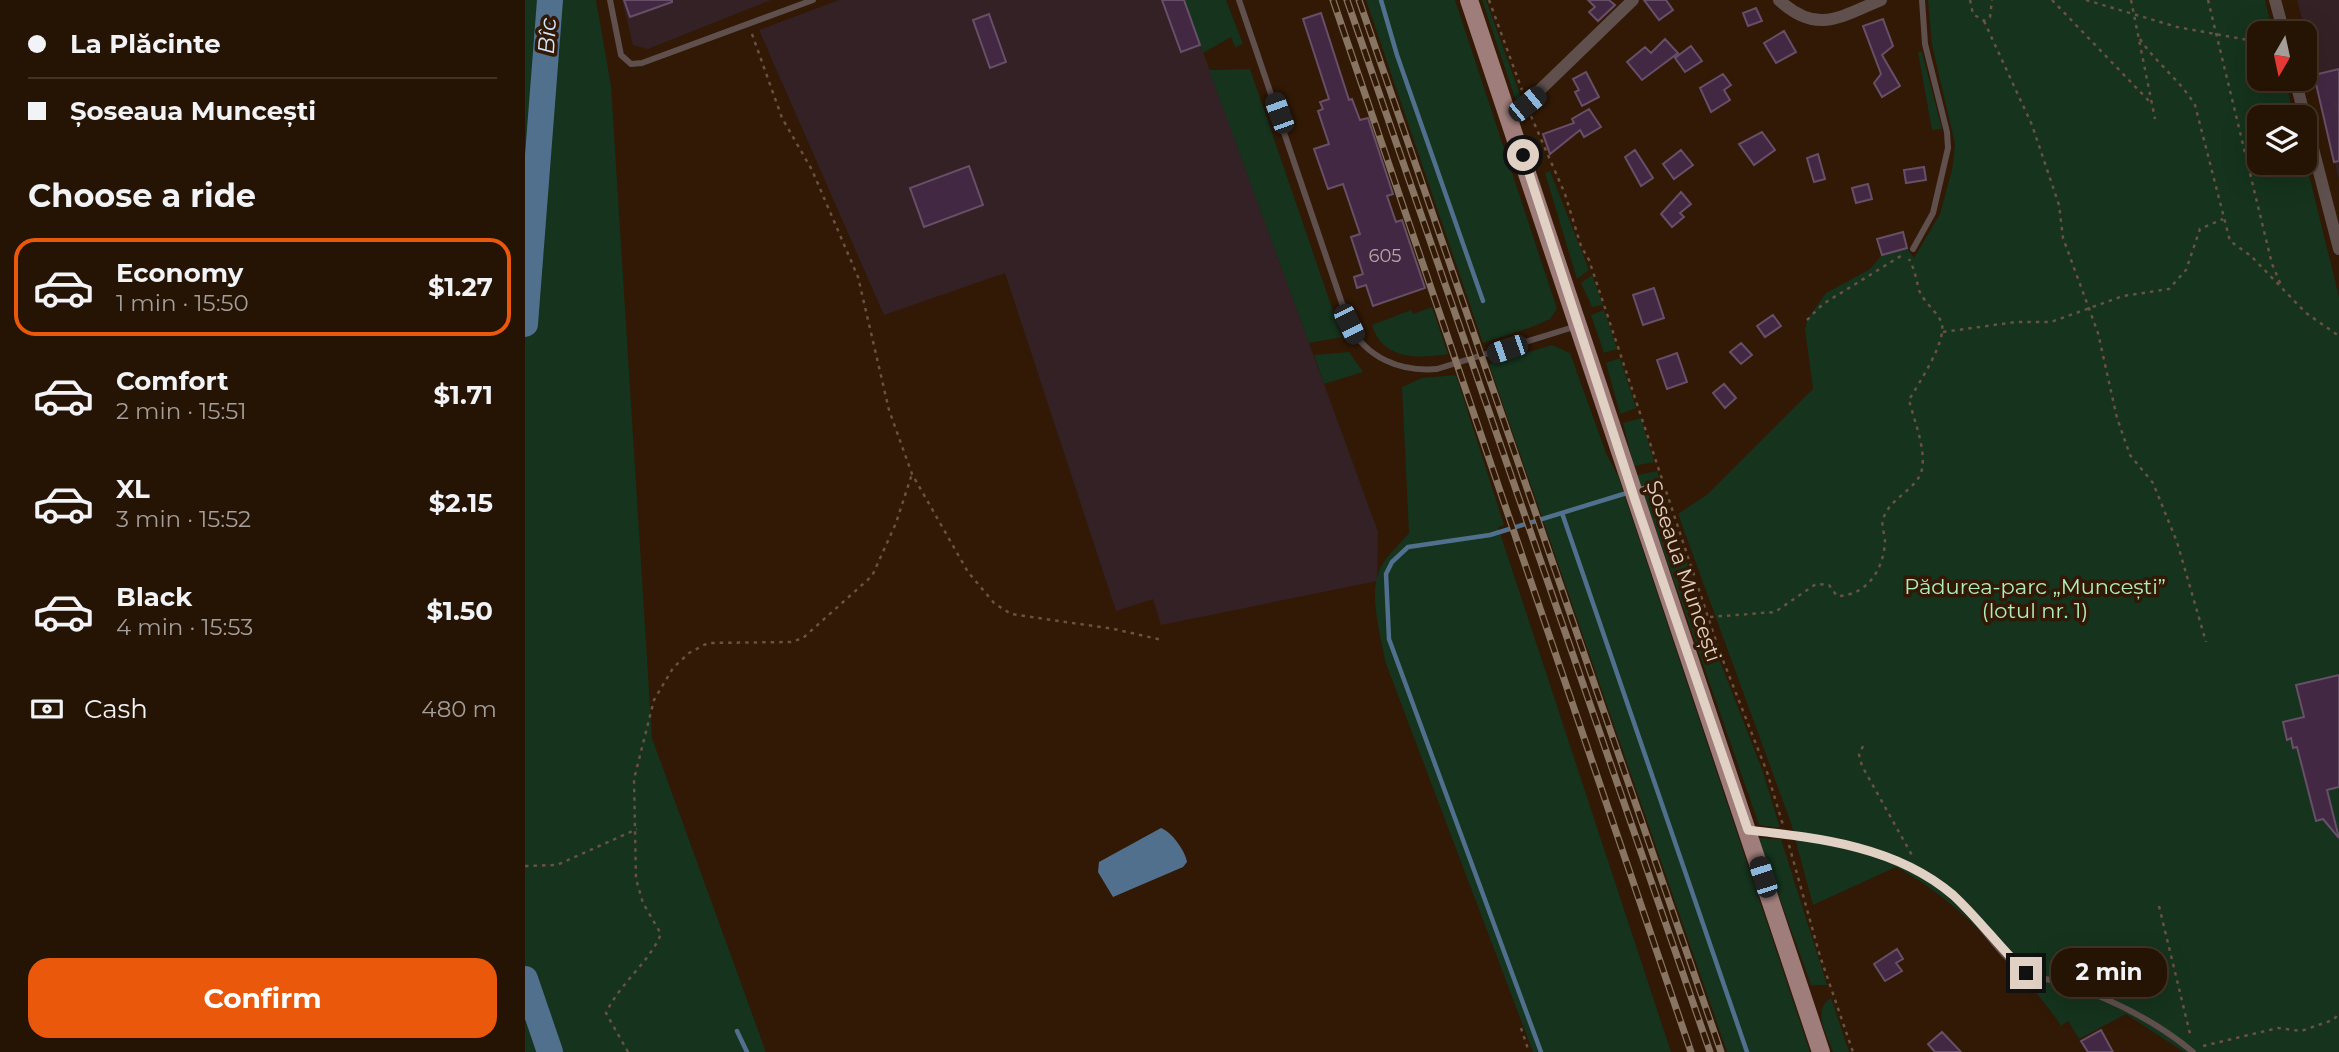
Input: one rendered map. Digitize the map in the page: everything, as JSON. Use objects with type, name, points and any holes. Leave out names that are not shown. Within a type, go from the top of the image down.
[{"type":"main road","name":"Șoseaua Muncești","points":[[1469,0],[1821,1052]]},
{"type":"street","points":[[1510,119],[1633,0]]},
{"type":"street","points":[[1779,0],[1801,16],[1819,22],[1837,18],[1881,0]]},
{"type":"street","points":[[2275,0],[2281,21]]},
{"type":"street","points":[[2298,91],[2339,249]]},
{"type":"lane","points":[[610,0],[621,55],[631,64],[642,63],[813,0]]},
{"type":"lane","points":[[1239,0],[1349,324],[1357,339],[1368,350],[1400,366],[1416,370],[1437,369],[1579,326]]},
{"type":"lane","points":[[1913,249],[1933,213],[1949,140],[1926,49],[1922,0]]},
{"type":"lane","points":[[1748,830],[1820,837],[1861,847],[1913,871],[1952,895],[2026,973],[2067,984],[2127,1009],[2193,1052]]},
{"type":"path","points":[[1489,0],[1527,104],[1571,209],[1642,412],[1709,617],[1767,772],[1820,956],[1853,1052]]},
{"type":"path","points":[[1970,0],[1973,13],[1984,21],[2032,125],[2059,205],[2063,238],[2090,310],[2130,455],[2153,483],[2176,542],[2206,642]]},
{"type":"path","points":[[1984,21],[1990,17],[1992,0]]},
{"type":"path","points":[[2052,0],[2149,101]]},
{"type":"path","points":[[2086,0],[2135,16],[2247,40]]},
{"type":"path","points":[[2131,0],[2148,79],[2149,101],[2155,119]]},
{"type":"path","points":[[2207,0],[2272,264],[2282,288]]},
{"type":"path","points":[[748,24],[782,118],[828,203],[857,277],[889,410],[912,474],[968,572],[994,603],[1011,614],[1114,629],[1162,640]]},
{"type":"path","points":[[2140,39],[2155,61],[2187,92],[2195,104],[2230,241],[2251,256],[2306,313],[2339,335]]},
{"type":"path","points":[[1943,332],[2015,321],[2051,322],[2123,296],[2169,289],[2186,270],[2200,229],[2223,219]]},
{"type":"path","points":[[1709,617],[1775,612],[1815,584],[1829,585],[1837,596],[1868,587],[1882,559],[1883,519],[1899,496],[1917,482],[1922,470],[1909,400],[1932,360],[1943,332],[1942,323],[1919,290],[1918,276],[1906,253],[1823,304],[1807,320]]},
{"type":"path","points":[[628,1052],[606,1013],[616,992],[655,949],[661,934],[643,903],[636,879],[634,779],[654,700],[673,668],[689,653],[708,643],[791,642],[803,638],[872,576],[896,523],[912,474]]},
{"type":"path","points":[[1863,746],[1859,755],[1862,766],[1909,847],[1913,871]]},
{"type":"path","points":[[525,866],[557,865],[637,829]]},
{"type":"path","points":[[2159,906],[2191,1039]]},
{"type":"path","points":[[2201,1048],[2208,1043],[2278,1028],[2301,1031],[2333,1020],[2339,1014]]},
{"type":"path","points":[[1521,1028],[1529,1052]]},
{"type":"shaded area","points":[[622,0],[771,0],[648,49],[633,45]]},
{"type":"shaded area","points":[[839,0],[1184,0],[1378,532],[1377,581],[1161,625],[1153,599],[1116,611],[1005,273],[884,315],[759,30]]},
{"type":"shaded area","points":[[2297,0],[2339,0],[2339,181],[2317,80],[2317,21],[2303,21]]},
{"type":"green space","points":[[525,0],[596,0],[611,86],[652,738],[766,1052],[525,1052]]},
{"type":"green space","points":[[1184,0],[1226,0],[1243,44],[1235,47],[1231,37],[1203,53]]},
{"type":"green space","points":[[1366,0],[1455,0],[1557,309],[1550,319],[1483,343]]},
{"type":"green space","points":[[1482,0],[1486,0],[1522,100],[1517,104]]},
{"type":"green space","name":"Pădurea-parc „Muncești” (lotul nr. 1)","points":[[1928,0],[2265,0],[2270,21],[2247,21],[2247,91],[2288,91],[2291,105],[2247,105],[2247,175],[2309,175],[2339,297],[2339,1052],[2184,1052],[2126,1014],[2079,1039],[2068,1021],[2061,1026],[2028,982],[1987,937],[1919,880],[1896,867],[1813,905],[1791,823],[1678,514],[1708,494],[1813,389],[1805,329],[1808,318],[1826,293],[1870,269],[1882,255],[1907,248],[1914,258],[1940,214],[1952,170],[1955,144],[1932,45]]},
{"type":"green space","points":[[1918,52],[1922,52],[1942,129],[1932,130]]},
{"type":"green space","points":[[1250,69],[1342,337],[1309,343],[1209,70]]},
{"type":"green space","points":[[1550,171],[1589,270],[1577,279],[1545,173]]},
{"type":"green space","points":[[1592,275],[1603,305],[1592,307],[1581,283]]},
{"type":"green space","points":[[1432,307],[1448,354],[1414,356],[1393,351],[1384,345],[1372,325],[1411,310],[1413,314]]},
{"type":"green space","points":[[1604,310],[1617,349],[1604,353],[1591,315]]},
{"type":"green space","points":[[1552,345],[1570,353],[1606,453],[1618,476],[1810,1052],[1727,1052],[1489,364]]},
{"type":"green space","points":[[1349,352],[1363,372],[1324,384],[1314,355]]},
{"type":"green space","points":[[1620,358],[1636,408],[1620,414],[1606,363]]},
{"type":"green space","points":[[1456,375],[1504,525],[1498,527],[1671,1052],[1533,1052],[1385,661],[1376,614],[1377,577],[1387,558],[1409,533],[1402,387],[1422,378]]},
{"type":"green space","points":[[1641,418],[1654,462],[1634,466],[1623,423]]},
{"type":"green space","points":[[1657,471],[1714,646],[1763,772],[1780,828],[1759,825],[1637,475]]},
{"type":"green space","points":[[1758,838],[1781,839],[1827,985],[1811,985]]},
{"type":"green space","points":[[1831,998],[1849,1052],[1833,1052],[1824,1030],[1822,1009]]},
{"type":"water","points":[[1161,828],[1177,842],[1187,862],[1183,867],[1113,897],[1098,872],[1099,862]]},
{"type":"building","points":[[624,0],[672,0],[672,2],[630,17]]},
{"type":"building","points":[[1162,0],[1184,0],[1200,45],[1181,52]]},
{"type":"building","points":[[1588,0],[1609,0],[1615,5],[1598,21],[1589,12],[1595,7]]},
{"type":"building","points":[[1644,0],[1666,0],[1673,10],[1659,20]]},
{"type":"building","points":[[1756,8],[1762,21],[1748,26],[1743,13]]},
{"type":"building","points":[[1321,13],[1349,100],[1352,99],[1360,120],[1368,118],[1393,194],[1387,196],[1396,222],[1402,220],[1425,288],[1373,306],[1366,285],[1357,288],[1354,277],[1363,274],[1351,237],[1360,234],[1343,184],[1328,189],[1314,149],[1329,144],[1318,111],[1323,109],[1320,102],[1329,99],[1303,19]]},
{"type":"building","points":[[989,14],[1006,62],[990,68],[973,20]]},
{"type":"building","points":[[1883,19],[1893,46],[1882,55],[1900,86],[1882,97],[1874,83],[1881,74],[1863,26]]},
{"type":"building","points":[[1784,31],[1796,52],[1776,63],[1764,43]]},
{"type":"building","points":[[1665,39],[1678,53],[1642,80],[1627,62],[1645,47],[1651,53]]},
{"type":"building","points":[[1691,46],[1702,61],[1685,72],[1675,58]]},
{"type":"building","points":[[2339,69],[2339,161],[2334,162],[2317,88],[2317,74]]},
{"type":"building","points":[[1586,72],[1599,97],[1582,106],[1575,92],[1579,90],[1573,79]]},
{"type":"building","points":[[1723,74],[1731,85],[1724,90],[1730,100],[1711,112],[1700,88]]},
{"type":"building","points":[[1589,109],[1601,127],[1584,137],[1580,130],[1550,154],[1543,134],[1574,123],[1572,119]]},
{"type":"building","points":[[1762,132],[1775,150],[1754,165],[1739,144]]},
{"type":"building","points":[[1635,150],[1653,178],[1641,186],[1625,157]]},
{"type":"building","points":[[1681,150],[1693,165],[1674,179],[1663,164]]},
{"type":"building","points":[[1818,154],[1825,179],[1814,182],[1807,158]]},
{"type":"building","points":[[969,166],[983,205],[924,227],[910,188]]},
{"type":"building","points":[[1924,167],[1926,180],[1906,183],[1904,170]]},
{"type":"building","points":[[1868,184],[1872,199],[1856,203],[1852,188]]},
{"type":"building","points":[[1681,192],[1691,204],[1680,213],[1684,217],[1672,227],[1661,214]]},
{"type":"building","points":[[1903,232],[1907,248],[1882,255],[1877,239]]},
{"type":"building","points":[[1654,288],[1664,318],[1643,325],[1633,295]]},
{"type":"building","points":[[1773,315],[1781,326],[1765,337],[1757,326]]},
{"type":"building","points":[[1741,343],[1752,355],[1741,364],[1730,352]]},
{"type":"building","points":[[1677,353],[1687,382],[1667,389],[1657,360]]},
{"type":"building","points":[[1724,384],[1736,398],[1725,408],[1713,393]]},
{"type":"building","points":[[2339,675],[2339,787],[2327,790],[2339,838],[2323,819],[2316,821],[2297,747],[2293,748],[2291,738],[2287,740],[2283,722],[2304,717],[2296,685]]},
{"type":"building","points":[[1897,949],[1903,959],[1896,963],[1902,971],[1885,981],[1874,964]]},
{"type":"building","points":[[2101,1030],[2113,1052],[2088,1052],[2081,1041]]},
{"type":"building","points":[[1942,1032],[1961,1052],[1935,1052],[1928,1044]]},
{"type":"waterway","name":"Bîc","points":[[525,324],[550,0]]},
{"type":"waterway","points":[[1381,0],[1397,55],[1483,301]]},
{"type":"waterway","points":[[1638,490],[1656,484]]},
{"type":"waterway","points":[[1541,1052],[1389,639],[1386,574],[1392,562],[1408,547],[1490,535],[1630,492]]},
{"type":"waterway","points":[[1562,513],[1747,1052]]},
{"type":"waterway","name":"Bîc","points":[[525,979],[550,1052]]},
{"type":"waterway","points":[[737,1031],[747,1052]]},
{"type":"railway","points":[[1333,0],[1691,1052]]},
{"type":"railway","points":[[1347,0],[1710,1052]]},
{"type":"railway","points":[[1359,0],[1721,1052]]},
{"type":"route","points":[[1523,155],[1636,503],[1748,830],[1820,837],[1861,847],[1931,880],[1952,895],[2026,973]]}]
